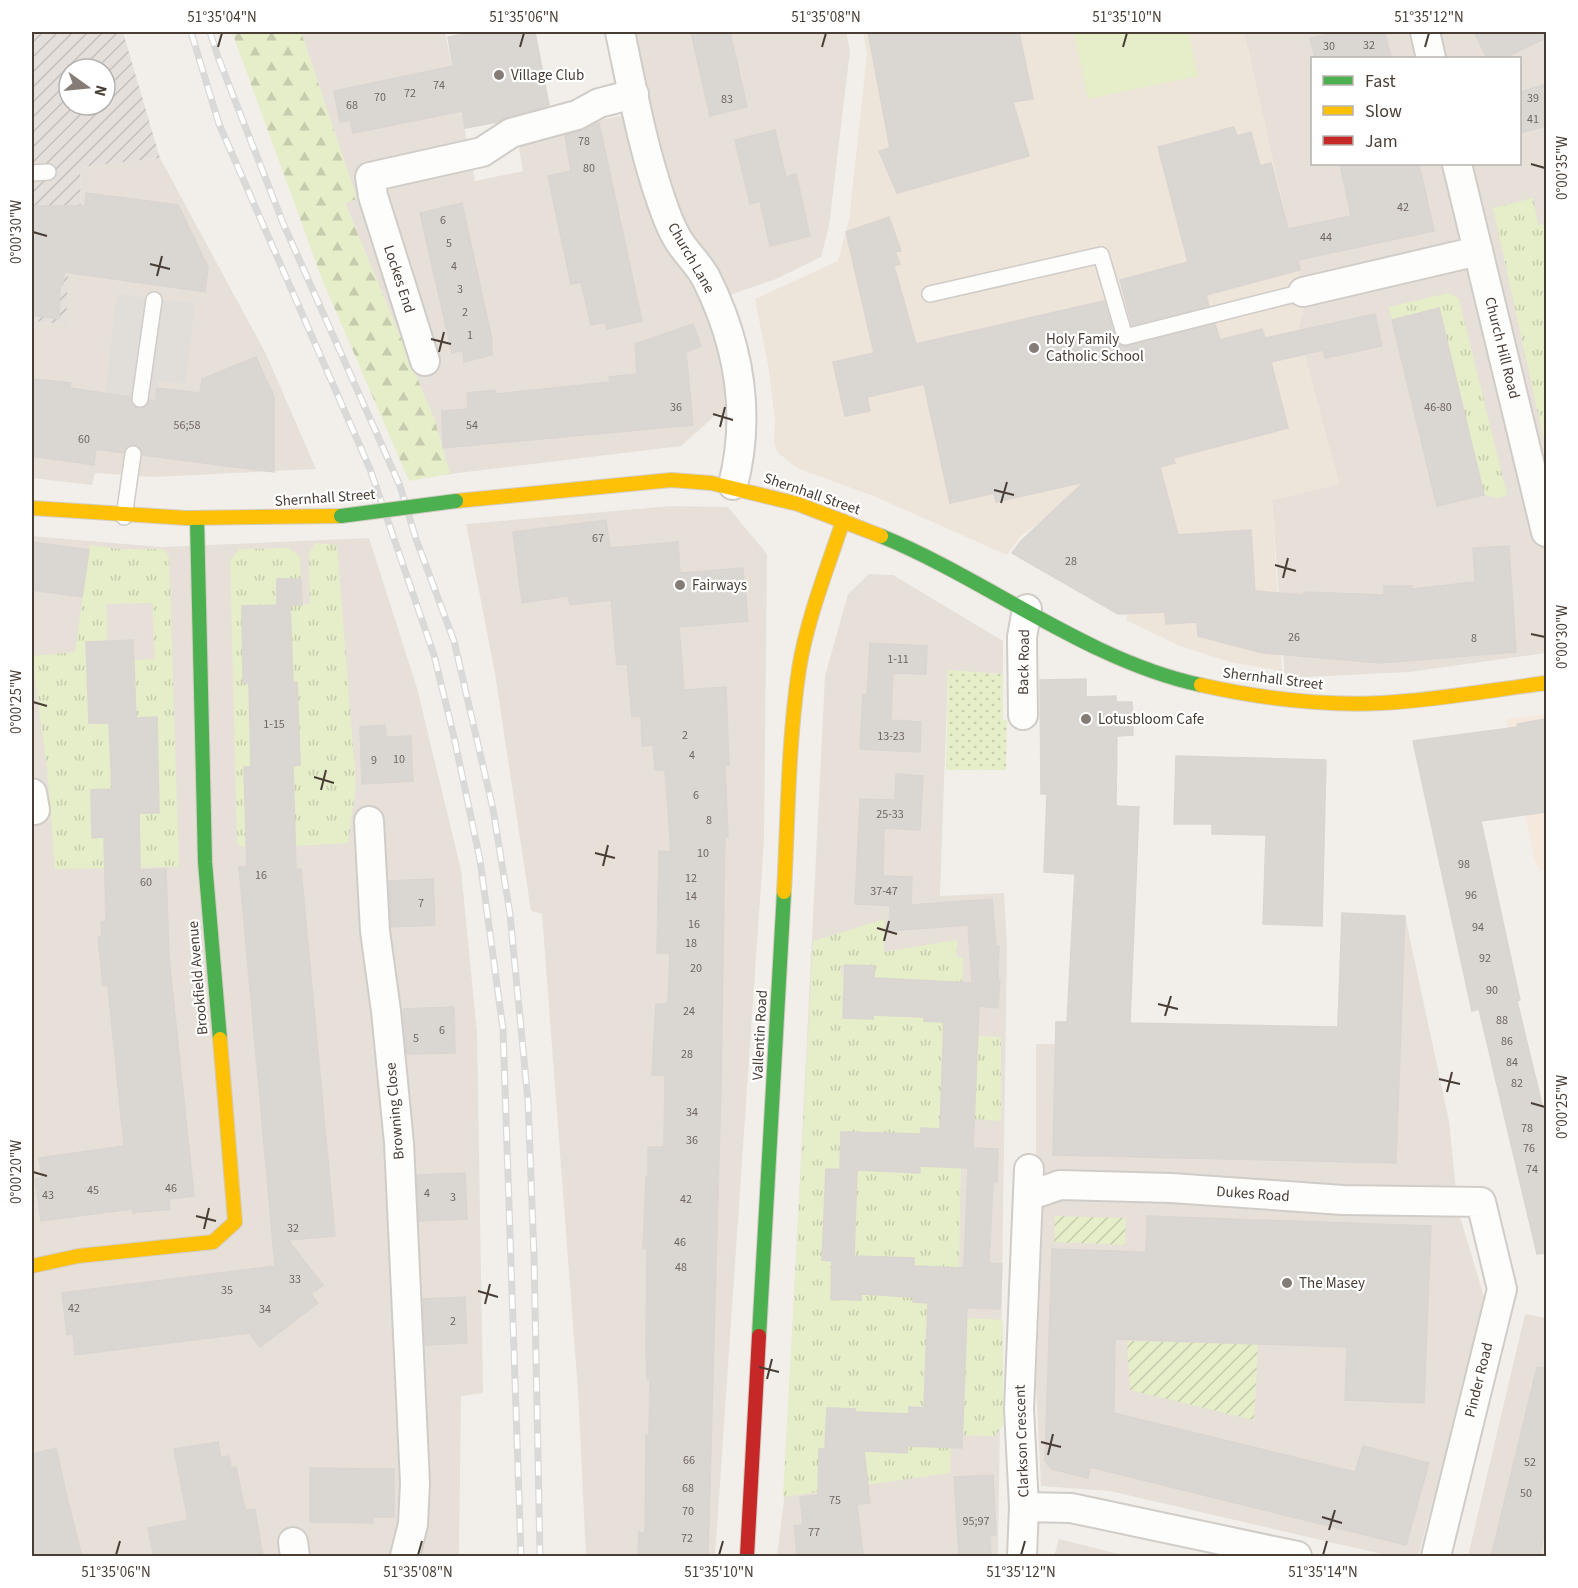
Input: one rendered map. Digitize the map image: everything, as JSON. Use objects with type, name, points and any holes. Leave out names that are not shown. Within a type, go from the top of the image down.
[{"type":"street","name":"Church Lane","points":[[620,32],[661,200],[677,237],[705,276],[738,365],[743,414],[739,462],[733,485]]},
{"type":"street","points":[[1425,32],[1431,57]]},
{"type":"street","name":"Lockes End","points":[[425,361],[373,196],[370,177],[482,152],[511,133],[577,116],[599,103],[634,94]]},
{"type":"street","name":"Church Hill Road","points":[[1457,165],[1546,532]]},
{"type":"street","points":[[1303,292],[1478,251]]},
{"type":"street","name":"Shernhall Street","points":[[32,508],[124,517],[197,519],[341,516],[456,501],[671,480],[696,480],[733,485],[843,521],[942,562],[1125,660],[1161,675],[1228,692],[1357,705],[1438,698],[1546,683]]},
{"type":"street","name":"Brookfield Avenue","points":[[32,1266],[78,1256],[213,1242],[235,1222],[205,862],[197,519]]},
{"type":"street","name":"Vallentin Road","points":[[747,1557],[792,738],[799,668],[812,616],[843,521]]},
{"type":"street","name":"Back Road","points":[[1023,715],[1022,638],[1027,609]]},
{"type":"street","points":[[32,793],[35,810],[32,810]]},
{"type":"street","name":"Browning Close","points":[[369,821],[375,930],[386,1011],[399,1143],[415,1483],[413,1524],[405,1557]]},
{"type":"street","name":"Dukes Road","points":[[1028,1182],[1171,1188],[1343,1200],[1481,1203]]},
{"type":"street","name":"Clarkson Crescent","points":[[1028,1182],[1019,1409],[1024,1507],[1071,1508],[1297,1557]]},
{"type":"street","name":"Pinder Road","points":[[1436,1557],[1502,1289],[1481,1203]]},
{"type":"street","points":[[1022,1557],[1024,1507]]},
{"type":"lane","points":[[32,173],[48,172]]},
{"type":"lane","points":[[930,294],[1101,255],[1125,337],[1303,292]]},
{"type":"lane","points":[[140,399],[154,300]]},
{"type":"lane","points":[[124,517],[133,454]]},
{"type":"shaded area","points":[[32,32],[123,32],[160,158],[80,167],[81,214],[70,214],[66,324],[32,321]]},
{"type":"shaded area","points":[[301,32],[445,32],[475,181],[523,171],[519,149],[526,135],[635,113],[617,32],[846,32],[850,51],[829,226],[821,257],[776,279],[718,299],[745,417],[717,414],[681,446],[450,474],[435,421],[345,203],[357,199]]},
{"type":"shaded area","name":"Holy Family Catholic School","points":[[863,32],[1244,32],[1305,303],[1298,330],[1339,484],[1272,500],[1282,671],[1230,662],[1180,646],[1126,620],[1135,587],[1072,499],[1021,536],[1007,555],[876,497],[797,468],[778,453],[774,443],[775,420],[768,365],[755,299],[838,261],[849,220],[867,54]]},
{"type":"shaded area","points":[[1244,32],[1546,32],[1546,653],[1409,672],[1285,678],[1272,500],[1339,484],[1298,330],[1305,303]]},
{"type":"shaded area","points":[[160,158],[266,354],[316,469],[153,477],[95,473],[92,485],[32,478],[32,321],[65,324],[70,214],[81,213],[80,167]]},
{"type":"shaded area","points":[[117,294],[195,303],[186,384],[158,381],[156,400],[105,394]]},
{"type":"shaded area","points":[[671,506],[728,507],[767,554],[764,841],[715,1556],[586,1556],[578,1392],[542,914],[531,911],[495,674],[466,524]]},
{"type":"shaded area","points":[[32,536],[161,547],[369,538],[417,688],[461,870],[477,1032],[483,1393],[461,1396],[459,1556],[32,1556]]},
{"type":"shaded area","points":[[869,574],[893,575],[1003,641],[1003,674],[948,671],[940,896],[1004,893],[1007,947],[998,1556],[777,1556],[784,1500],[825,676],[848,594]]},
{"type":"shaded area","points":[[1546,714],[1546,869],[1540,870],[1534,857],[1506,719]]},
{"type":"shaded area","points":[[1342,913],[1405,916],[1449,1121],[1458,1210],[1487,1307],[1418,1556],[1390,1556],[1110,1491],[1041,1486],[1036,1387],[1040,1291],[1028,1196],[1036,1168],[1036,1044],[1055,1044],[1056,1022],[1337,1027]]},
{"type":"shaded area","points":[[1525,1314],[1546,1318],[1546,1556],[1468,1556]]},
{"type":"shaded area","points":[[1059,1539],[1126,1556],[1054,1556]]},
{"type":"green space","points":[[232,32],[301,32],[357,199],[345,203],[435,421],[450,474],[409,481],[322,279]]},
{"type":"green space","points":[[1074,32],[1189,32],[1198,76],[1088,99]]},
{"type":"green space","points":[[1533,198],[1538,225],[1546,224],[1546,450],[1493,208]]},
{"type":"green space","points":[[1448,293],[1459,299],[1507,495],[1498,498],[1484,495],[1439,309],[1392,320],[1389,307]]},
{"type":"green space","points":[[316,543],[337,545],[356,785],[348,843],[295,846],[293,766],[300,765],[297,682],[293,682],[290,605],[310,604],[309,553]]},
{"type":"green space","points":[[90,545],[120,549],[162,549],[169,556],[179,867],[55,869],[47,768],[32,656],[75,652]],"holes":[[[152,603],[155,659],[134,660],[136,718],[157,718],[159,812],[139,813],[139,836],[93,838],[91,790],[112,789],[109,723],[89,723],[86,642],[107,641],[106,604]]]},
{"type":"green space","points":[[289,548],[300,557],[301,579],[277,579],[277,605],[242,607],[243,683],[249,683],[251,767],[244,767],[246,847],[241,847],[237,842],[230,560],[240,549]]},
{"type":"green space","points":[[948,670],[1003,674],[1003,720],[1007,720],[1006,770],[946,770]]},
{"type":"green space","points":[[885,919],[884,952],[957,940],[957,957],[963,958],[962,987],[874,978],[874,976],[858,975],[858,965],[841,965],[841,975],[844,975],[843,1018],[872,1019],[873,1012],[882,1016],[924,1017],[924,1021],[944,1022],[940,1129],[921,1128],[921,1135],[841,1132],[840,1169],[826,1169],[822,1260],[832,1261],[861,1300],[862,1289],[871,1295],[913,1297],[913,1302],[928,1303],[924,1408],[909,1408],[909,1414],[855,1416],[855,1409],[827,1408],[825,1449],[819,1449],[819,1464],[844,1450],[907,1453],[907,1446],[951,1447],[950,1473],[783,1497],[813,941]]},
{"type":"green space","points":[[977,1036],[1001,1037],[1001,1121],[974,1119]]},
{"type":"green space","points":[[920,1166],[961,1167],[959,1268],[914,1267],[914,1258],[854,1256],[857,1170],[919,1173]]},
{"type":"green space","points":[[1055,1216],[1126,1218],[1125,1245],[1054,1242]]},
{"type":"green space","points":[[967,1318],[1003,1320],[1003,1425],[995,1436],[952,1435],[964,1400]]},
{"type":"green space","points":[[1127,1341],[1258,1344],[1254,1420],[1130,1390]]},
{"type":"building","points":[[476,32],[535,32],[549,105],[497,122],[465,128],[462,111],[353,133],[350,120],[340,122],[334,91],[453,66],[448,37]]},
{"type":"building","points":[[691,32],[730,32],[747,107],[710,116]]},
{"type":"building","points":[[868,32],[1019,32],[1033,99],[1013,102],[1029,156],[897,193],[879,151],[890,148]]},
{"type":"building","points":[[1337,32],[1385,32],[1391,57],[1315,57],[1310,38]]},
{"type":"building","points":[[1474,32],[1546,32],[1546,38],[1506,57],[1486,57]]},
{"type":"building","points":[[1546,84],[1546,126],[1521,133],[1521,92]]},
{"type":"building","points":[[599,123],[642,321],[607,329],[605,322],[591,325],[581,282],[571,284],[548,176],[571,171],[565,135]]},
{"type":"building","points":[[1234,127],[1237,136],[1251,132],[1260,166],[1271,163],[1288,229],[1351,216],[1340,165],[1419,165],[1434,231],[1298,260],[1300,270],[1206,295],[1209,306],[1132,325],[1120,280],[1188,262],[1158,147]]},
{"type":"building","points":[[775,130],[786,177],[796,174],[810,236],[770,246],[760,201],[750,204],[735,140]]},
{"type":"building","points":[[86,193],[178,205],[208,267],[205,292],[64,272],[63,285],[60,285],[59,319],[32,315],[32,206],[85,206]]},
{"type":"building","points":[[462,203],[492,340],[492,355],[464,362],[463,350],[452,353],[420,213]]},
{"type":"building","points":[[889,217],[901,251],[895,252],[900,264],[894,266],[916,344],[1104,301],[1116,340],[1123,346],[1215,324],[1220,340],[1262,329],[1265,338],[1375,314],[1382,346],[1325,358],[1323,350],[1271,362],[1288,428],[1173,458],[1175,463],[1160,467],[1178,535],[1251,530],[1255,591],[1304,595],[1304,592],[1384,595],[1384,586],[1412,586],[1412,589],[1475,582],[1473,548],[1509,546],[1516,652],[1380,663],[1263,653],[1198,636],[1197,622],[1166,624],[1165,612],[1118,614],[1012,553],[1021,541],[1084,482],[996,502],[994,493],[950,503],[924,384],[867,397],[870,411],[845,416],[833,362],[874,353],[846,232]]},
{"type":"building","points":[[1439,308],[1484,495],[1437,506],[1392,320]]},
{"type":"building","points":[[693,324],[701,346],[686,352],[693,425],[443,448],[442,411],[468,409],[467,393],[495,390],[496,394],[610,382],[609,377],[637,374],[635,344]]},
{"type":"building","points":[[256,357],[274,397],[274,472],[143,455],[139,447],[134,444],[126,448],[123,453],[96,449],[94,465],[32,456],[35,379],[71,383],[70,388],[130,397],[134,406],[139,409],[147,405],[150,400],[156,401],[157,388],[200,393],[202,379]]},
{"type":"building","points":[[606,520],[610,548],[678,542],[680,573],[743,568],[748,621],[679,627],[684,690],[726,687],[729,765],[725,766],[728,837],[725,837],[721,1084],[708,1557],[638,1557],[639,1532],[645,1533],[646,1435],[649,1435],[650,1379],[647,1379],[646,1346],[647,1248],[643,1248],[646,1176],[648,1177],[648,1147],[664,1147],[665,1075],[652,1075],[656,1004],[668,1004],[670,953],[657,953],[659,851],[671,852],[665,770],[655,770],[653,745],[642,746],[641,716],[632,717],[627,664],[617,665],[611,600],[570,605],[568,596],[522,603],[513,532]]},
{"type":"building","points":[[32,542],[89,550],[82,597],[32,590]]},
{"type":"building","points":[[277,579],[301,579],[302,605],[290,605],[293,682],[297,682],[300,765],[293,766],[296,870],[301,869],[335,1236],[288,1240],[323,1285],[311,1294],[318,1303],[260,1347],[249,1333],[75,1355],[73,1334],[67,1335],[62,1293],[275,1266],[239,867],[247,866],[244,767],[251,767],[249,683],[243,683],[242,606],[277,605]]},
{"type":"building","points":[[133,640],[136,718],[157,717],[159,813],[139,813],[140,870],[166,869],[169,958],[194,1196],[169,1199],[170,1209],[133,1213],[132,1209],[41,1221],[35,1179],[42,1178],[39,1158],[124,1146],[108,986],[103,986],[98,937],[102,936],[101,922],[106,922],[104,837],[92,838],[91,790],[112,789],[109,723],[89,723],[86,642]]},
{"type":"building","points":[[870,643],[927,646],[926,674],[893,673],[891,720],[921,722],[920,752],[860,749],[863,695],[867,695]]},
{"type":"building","points":[[1086,679],[1086,697],[1116,696],[1116,702],[1132,702],[1133,735],[1117,736],[1116,806],[1139,807],[1130,1023],[1338,1027],[1342,913],[1405,916],[1396,1163],[1053,1155],[1056,1022],[1067,1022],[1075,874],[1044,872],[1047,794],[1041,794],[1040,680]]},
{"type":"building","points":[[1546,719],[1546,812],[1481,821],[1520,1000],[1517,1001],[1546,1121],[1546,1253],[1537,1254],[1479,1009],[1472,1011],[1413,741],[1518,727],[1517,724]]},
{"type":"building","points":[[385,725],[386,737],[411,736],[413,781],[362,784],[360,727]]},
{"type":"building","points":[[1176,756],[1326,760],[1322,926],[1263,924],[1266,835],[1212,834],[1212,824],[1174,824]]},
{"type":"building","points":[[896,774],[923,776],[920,830],[884,828],[883,876],[912,877],[911,905],[992,899],[996,946],[999,946],[998,1008],[979,1006],[973,1148],[998,1149],[997,1182],[993,1182],[989,1263],[1002,1264],[1000,1309],[967,1308],[962,1448],[907,1446],[907,1453],[864,1451],[870,1503],[857,1504],[863,1553],[797,1557],[794,1526],[803,1525],[800,1497],[818,1495],[819,1449],[825,1449],[827,1408],[855,1409],[855,1412],[909,1414],[909,1407],[924,1408],[928,1303],[913,1302],[913,1297],[861,1294],[861,1300],[831,1299],[832,1261],[822,1260],[826,1169],[857,1170],[854,1256],[914,1258],[914,1266],[964,1268],[968,1168],[920,1166],[920,1173],[840,1169],[841,1132],[921,1134],[921,1128],[940,1129],[944,1022],[924,1021],[924,1017],[873,1015],[873,1019],[843,1018],[845,965],[875,966],[874,978],[972,983],[968,925],[889,931],[890,907],[897,906],[855,904],[860,799],[895,800]]},
{"type":"building","points":[[433,879],[435,925],[391,927],[389,881]]},
{"type":"building","points":[[454,1007],[455,1053],[407,1054],[403,1009]]},
{"type":"building","points":[[465,1173],[467,1219],[419,1221],[417,1175]]},
{"type":"building","points":[[1147,1216],[1431,1226],[1424,1403],[1345,1400],[1347,1347],[1115,1339],[1114,1413],[1355,1472],[1363,1446],[1429,1463],[1406,1545],[1090,1467],[1088,1478],[1052,1469],[1045,1461],[1052,1249],[1146,1252]]},
{"type":"building","points":[[465,1297],[467,1343],[425,1345],[423,1299]]},
{"type":"building","points":[[1537,1367],[1546,1368],[1546,1527],[1539,1557],[1491,1557]]},
{"type":"building","points":[[218,1442],[221,1458],[229,1456],[231,1468],[236,1467],[245,1510],[255,1509],[263,1557],[154,1557],[148,1528],[188,1520],[174,1449]]},
{"type":"building","points":[[56,1448],[82,1557],[32,1557],[32,1454]]},
{"type":"building","points":[[310,1468],[394,1469],[394,1517],[373,1517],[373,1523],[310,1522]]},
{"type":"building","points":[[993,1475],[996,1535],[990,1536],[991,1557],[959,1557],[954,1477]]},
{"type":"railway","points":[[191,32],[219,124],[370,469],[434,655],[454,737],[480,860],[503,1029],[521,1556]]},
{"type":"railway","points":[[210,32],[283,223],[400,486],[416,539],[454,641],[493,809],[510,914],[528,1101],[534,1256],[540,1556]]},
{"type":"traffic: fast","points":[[341,516],[456,501]]},
{"type":"traffic: fast","points":[[197,519],[205,862],[220,1039]]},
{"type":"traffic: fast","points":[[881,536],[960,574],[1078,639],[1118,658],[1159,674],[1201,685]]},
{"type":"traffic: fast","points":[[759,1336],[784,892]]},
{"type":"traffic: slow","points":[[456,501],[671,480],[711,483],[798,504],[881,536]]},
{"type":"traffic: slow","points":[[32,508],[186,518],[341,516]]},
{"type":"traffic: slow","points":[[784,892],[790,753],[799,669],[812,613],[843,521]]},
{"type":"traffic: slow","points":[[1201,685],[1291,700],[1360,704],[1424,700],[1546,683]]},
{"type":"traffic: slow","points":[[32,1266],[78,1256],[213,1242],[235,1222],[220,1039]]},
{"type":"traffic: jam","points":[[747,1556],[759,1336]]},
{"type":"place","name":"Village Club","points":[[499,75]]},
{"type":"place","name":"Holy Family Catholic School","points":[[1034,348]]},
{"type":"place","name":"Fairways","points":[[680,585]]},
{"type":"place","name":"Lotusbloom Cafe","points":[[1086,719]]},
{"type":"place","name":"The Masey","points":[[1287,1283]]}]
